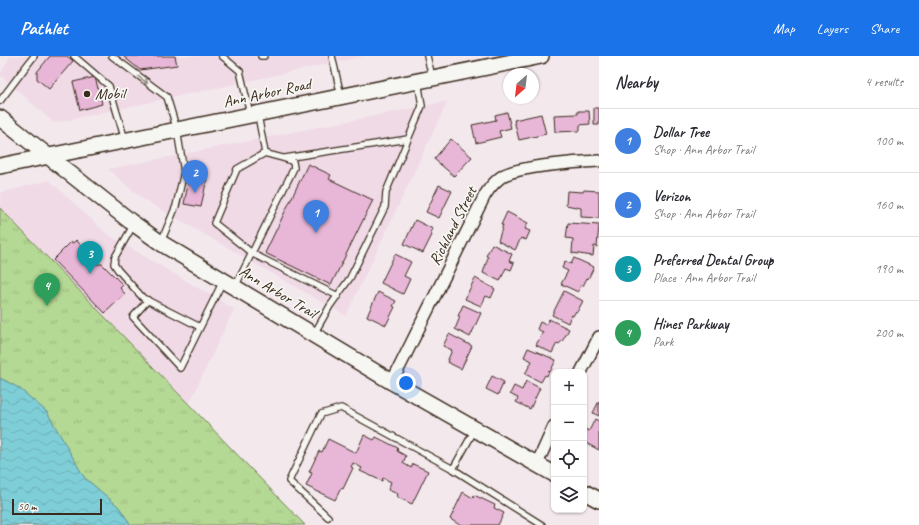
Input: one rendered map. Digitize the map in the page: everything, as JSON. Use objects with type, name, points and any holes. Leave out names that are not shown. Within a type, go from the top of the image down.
[{"type":"street","name":"Ann Arbor Road","points":[[0,166],[425,79],[514,58],[540,56]]},
{"type":"street","name":"Ann Arbor Trail","points":[[0,118],[134,224],[161,243],[392,382],[551,472]]},
{"type":"street","name":"Richland Street","points":[[392,382],[486,195],[496,181],[514,172],[547,166],[599,161]]},
{"type":"street","points":[[583,369],[599,337]]},
{"type":"street","points":[[537,464],[551,433]]},
{"type":"street","points":[[587,494],[599,500]]},
{"type":"lane","points":[[0,101],[34,56]]},
{"type":"lane","points":[[74,56],[109,86],[125,140]]},
{"type":"lane","points":[[112,56],[167,97],[177,130],[184,172],[176,206],[161,243]]},
{"type":"lane","points":[[222,56],[240,71],[265,153],[273,157],[285,158],[408,139]]},
{"type":"lane","points":[[332,56],[340,96]]},
{"type":"lane","points":[[314,334],[350,278],[385,207],[386,192],[422,106],[427,56]]},
{"type":"lane","points":[[265,153],[237,168],[214,222],[253,254],[338,296]]},
{"type":"lane","points":[[148,300],[133,317],[180,368],[200,327],[229,284],[253,254],[294,168],[293,162],[285,158]]},
{"type":"lane","points":[[134,224],[115,257],[114,264],[143,298],[200,327]]},
{"type":"lane","points":[[328,517],[289,481],[321,414],[341,408],[453,469],[542,525]]},
{"type":"lane","points":[[453,469],[475,428]]},
{"type":"shaded area","points":[[10,56],[365,56],[54,123],[0,75]]},
{"type":"shaded area","points":[[448,101],[346,316],[141,198],[108,169]]},
{"type":"shaded area","points":[[49,180],[107,234],[234,309],[189,404],[0,208],[0,193]]},
{"type":"green space","points":[[0,208],[305,525],[0,525]]},
{"type":"water","points":[[0,378],[19,388],[47,412],[84,477],[119,507],[131,525],[0,525]]},
{"type":"building","points":[[50,56],[67,56],[73,61],[49,89],[37,79],[37,72]]},
{"type":"building","points":[[123,56],[175,56],[177,65],[140,70]]},
{"type":"building","points":[[95,77],[102,104],[80,110],[73,82]]},
{"type":"building","points":[[594,108],[599,108],[599,125],[594,125]]},
{"type":"building","points":[[578,111],[589,111],[590,124],[580,125],[580,131],[555,132],[554,115],[578,114]]},
{"type":"building","points":[[507,112],[511,128],[499,131],[501,137],[476,143],[472,125],[496,120],[495,115]]},
{"type":"building","points":[[541,114],[546,134],[519,140],[514,120]]},
{"type":"building","points":[[451,139],[472,157],[454,176],[434,159]]},
{"type":"building","points":[[308,164],[331,175],[329,179],[373,200],[331,285],[265,253]]},
{"type":"building","points":[[190,175],[207,178],[201,207],[184,204]]},
{"type":"building","points":[[439,185],[452,191],[439,218],[426,212]]},
{"type":"building","points":[[584,190],[599,191],[599,218],[581,217],[581,208],[566,205],[567,191],[583,192]]},
{"type":"building","points":[[507,212],[528,223],[525,229],[530,231],[526,240],[521,238],[515,250],[498,241],[503,225],[501,225]]},
{"type":"building","points":[[415,220],[433,229],[430,234],[432,235],[423,253],[404,244]]},
{"type":"building","points":[[568,223],[599,225],[597,247],[594,246],[593,256],[572,253],[573,239],[566,238]]},
{"type":"building","points":[[76,240],[92,257],[91,258],[96,264],[102,264],[123,285],[120,288],[125,294],[105,313],[53,260],[71,242],[73,243]]},
{"type":"building","points":[[492,244],[512,254],[509,261],[514,263],[511,270],[506,268],[500,281],[483,273],[488,257],[486,256]]},
{"type":"building","points":[[395,254],[411,262],[404,276],[410,279],[403,294],[381,283]]},
{"type":"building","points":[[574,258],[594,267],[588,279],[587,278],[583,286],[581,285],[578,292],[561,284],[568,271],[562,268],[565,261],[571,264]]},
{"type":"building","points":[[475,278],[495,289],[491,298],[486,296],[481,306],[465,299]]},
{"type":"building","points":[[564,291],[583,301],[577,312],[576,311],[573,316],[571,315],[568,323],[552,315]]},
{"type":"building","points":[[378,292],[396,301],[393,306],[395,307],[386,325],[367,316]]},
{"type":"building","points":[[463,305],[481,313],[470,337],[455,329],[460,317],[458,316]]},
{"type":"building","points":[[549,319],[569,329],[563,340],[559,344],[557,343],[552,353],[536,345],[543,332],[537,329],[540,322],[546,325]]},
{"type":"building","points":[[449,334],[472,346],[461,369],[447,362],[452,350],[443,346]]},
{"type":"building","points":[[528,348],[556,360],[550,372],[549,371],[547,376],[545,375],[541,382],[525,374],[532,361],[524,357]]},
{"type":"building","points":[[492,376],[504,382],[498,395],[486,389]]},
{"type":"building","points":[[526,381],[540,388],[530,409],[516,402],[518,398],[510,394],[514,386],[522,390]]},
{"type":"building","points":[[599,401],[599,416],[593,413]]},
{"type":"building","points":[[595,419],[599,421],[599,450],[587,444],[587,430],[589,431]]},
{"type":"building","points":[[364,435],[374,440],[376,437],[398,448],[397,451],[406,456],[403,463],[411,468],[413,464],[428,471],[412,504],[397,497],[398,494],[388,490],[391,482],[383,478],[382,481],[360,471],[362,468],[353,463],[351,467],[353,468],[343,489],[341,488],[335,500],[306,486],[312,473],[309,472],[319,451],[322,452],[328,439],[356,453]]},
{"type":"building","points":[[463,492],[473,498],[474,495],[495,505],[494,508],[504,513],[498,525],[460,525],[450,519]]},
{"type":"place","name":"Mobil","points":[[87,94]]},
{"type":"place","name":"Verizon","points":[[195,193]]},
{"type":"place","name":"Dollar Tree","points":[[316,233]]},
{"type":"place","name":"Preferred Dental Group","points":[[90,274]]},
{"type":"place","name":"Hines Parkway","points":[[47,306]]}]
